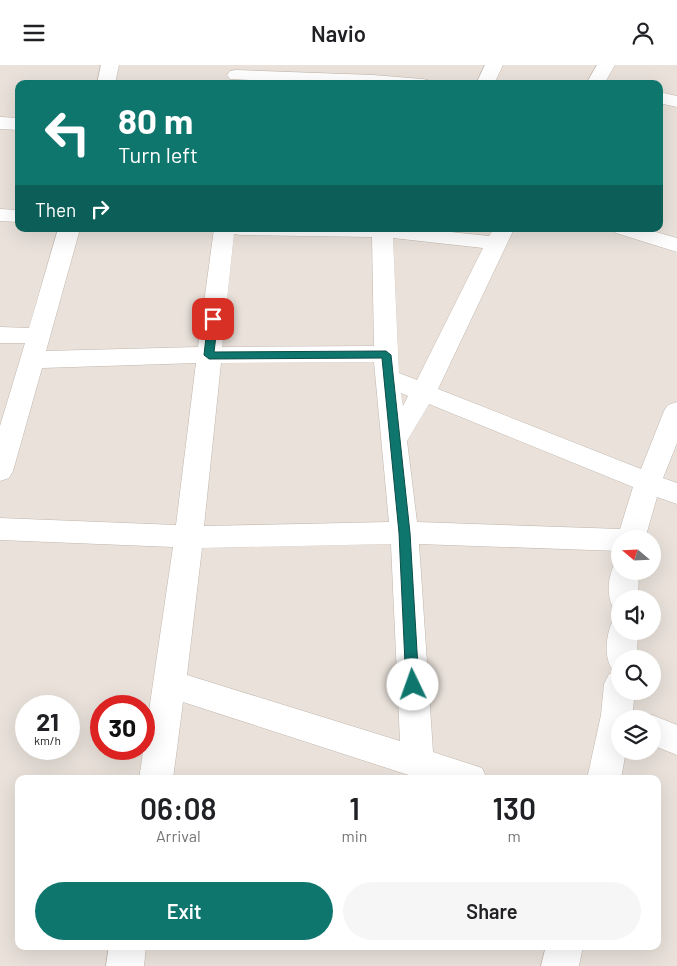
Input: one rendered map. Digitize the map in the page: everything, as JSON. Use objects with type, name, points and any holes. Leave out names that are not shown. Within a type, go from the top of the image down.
[{"type":"street","points":[[107,80],[110,65]]},
{"type":"street","points":[[487,80],[494,65]]},
{"type":"street","points":[[598,80],[606,65]]},
{"type":"street","points":[[236,75],[373,76],[398,80]]},
{"type":"street","points":[[663,98],[677,102]]},
{"type":"street","points":[[0,123],[15,124]]},
{"type":"street","points":[[0,215],[15,216]]},
{"type":"street","points":[[0,471],[68,232]]},
{"type":"street","points":[[157,775],[171,684],[190,537],[224,232]]},
{"type":"street","points":[[383,232],[387,366],[404,533],[417,761]]},
{"type":"street","points":[[394,439],[423,393],[500,236],[433,232]]},
{"type":"street","points":[[633,232],[677,245]]},
{"type":"street","points":[[0,335],[39,336]]},
{"type":"street","points":[[32,360],[209,355],[387,366],[423,393],[677,494]]},
{"type":"street","points":[[634,530],[648,483],[677,411]]},
{"type":"street","points":[[0,529],[190,537],[404,533],[611,540]]},
{"type":"street","points":[[171,684],[458,775]]},
{"type":"street","points":[[661,734],[677,740]]},
{"type":"street","points":[[605,775],[611,755]]},
{"type":"street","points":[[125,966],[127,950]]},
{"type":"street","points":[[560,966],[564,950]]},
{"type":"shaded area","points":[[0,65],[677,65],[677,966],[0,966]]},
{"type":"route","points":[[213,319],[209,355],[386,355],[404,533],[413,685]]}]
